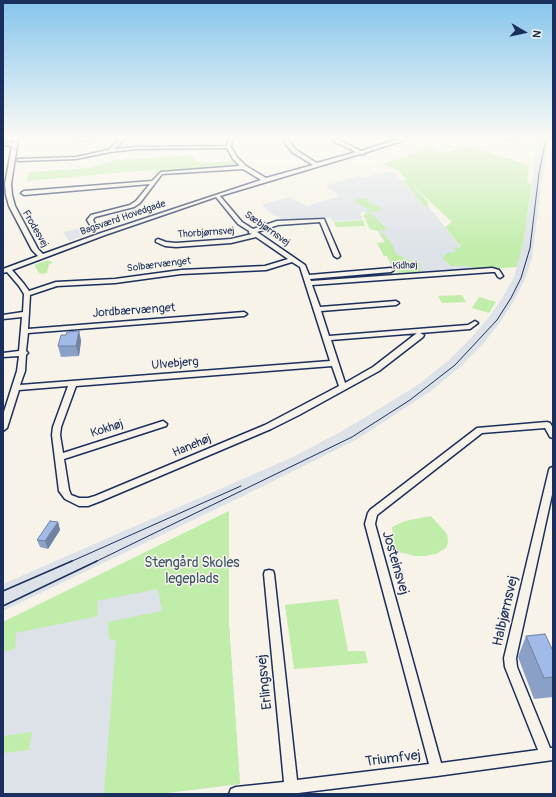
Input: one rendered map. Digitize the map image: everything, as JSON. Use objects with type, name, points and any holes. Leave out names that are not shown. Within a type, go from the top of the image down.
[{"type":"street","name":"Frodesvej","points":[[10,176],[8,184],[12,206],[35,250],[42,257]]},
{"type":"street","points":[[103,234],[93,225],[90,220],[93,216],[132,206],[138,202],[158,176]]},
{"type":"street","points":[[258,176],[264,180]]},
{"type":"street","name":"Bagsværd Hovedgade","points":[[6,270],[103,234],[277,176]]},
{"type":"street","points":[[24,193],[154,182]]},
{"type":"street","name":"Sæbjørnsvej","points":[[217,195],[233,216],[253,234],[303,266],[344,388]]},
{"type":"street","name":"Thorbjørnsvej","points":[[158,241],[165,244],[176,245],[231,241],[253,234],[278,223],[322,220],[337,256]]},
{"type":"street","name":"Solbærvænget","points":[[27,294],[56,284],[115,281],[181,272],[266,268],[294,259]]},
{"type":"street","points":[[3,428],[17,388],[24,353],[27,294],[22,284],[6,270]]},
{"type":"street","points":[[307,280],[391,270]]},
{"type":"street","name":"Kidhøj","points":[[307,280],[492,270],[497,272],[500,276]]},
{"type":"street","points":[[317,309],[396,303]]},
{"type":"street","points":[[3,317],[26,314]]},
{"type":"street","name":"Jordbærvænget","points":[[25,331],[244,314]]},
{"type":"street","points":[[326,338],[470,327],[475,323]]},
{"type":"street","name":"Hanehøj","points":[[73,384],[57,427],[56,435],[64,491],[68,497],[79,502],[98,499],[268,426],[344,388],[376,369],[420,334]]},
{"type":"street","points":[[3,355],[24,353]]},
{"type":"street","name":"Ulvebjerg","points":[[17,388],[335,363]]},
{"type":"street","name":"Kokhøj","points":[[59,457],[162,424]]},
{"type":"street","name":"Josteinsvej","points":[[437,770],[370,524],[373,513],[480,430],[547,424],[553,435]]},
{"type":"street","name":"Halbjørnsvej","points":[[550,754],[511,667],[510,658],[553,470]]},
{"type":"street","name":"Erlingsvej","points":[[269,574],[292,787]]},
{"type":"street","name":"Triumfvej","points":[[236,794],[437,770],[550,754]]},
{"type":"shaded area","points":[[358,176],[362,178],[370,176],[398,176],[424,206],[430,208],[478,270],[406,274],[364,211],[360,214],[363,219],[358,220],[333,221],[331,218],[282,221],[281,218],[273,215],[262,205],[289,197],[307,206],[340,196],[325,186]]},
{"type":"shaded area","points":[[533,176],[543,176],[539,187],[541,187],[532,258],[525,279],[515,299],[501,321],[483,344],[460,367],[431,391],[356,440],[3,611],[3,584],[293,457],[344,430],[384,406],[419,384],[448,361],[489,317],[503,297],[514,277],[524,237]]},
{"type":"shaded area","points":[[91,226],[96,232],[69,241],[63,232]]},
{"type":"shaded area","points":[[229,511],[229,624],[240,784],[159,794],[3,794],[3,622]]},
{"type":"green space","points":[[28,176],[79,176],[27,181]]},
{"type":"green space","points":[[404,176],[528,176],[527,183],[532,184],[524,237],[517,267],[477,270],[465,266],[451,266],[442,259],[447,253],[457,252],[454,248],[461,247],[445,227],[452,222],[411,184],[429,203],[427,204],[430,207],[424,206],[403,181],[408,181]]},
{"type":"green space","points":[[366,198],[371,204],[382,208],[381,210],[377,212],[367,211],[368,209],[354,202],[356,199]]},
{"type":"green space","points":[[368,212],[371,213],[387,229],[385,231],[370,229],[363,215]]},
{"type":"green space","points":[[363,220],[365,226],[336,227],[334,222]]},
{"type":"green space","points":[[379,232],[383,233],[392,244],[396,254],[408,260],[417,261],[421,264],[420,270],[422,273],[324,280],[323,278],[398,273],[395,267],[392,267],[387,256],[384,256],[377,243],[385,242]]},
{"type":"green space","points":[[48,260],[53,263],[49,264],[47,273],[40,274],[34,265]]},
{"type":"green space","points":[[462,295],[466,302],[442,303],[438,296]]},
{"type":"green space","points":[[479,297],[496,302],[489,313],[472,308]]},
{"type":"green space","name":"Stengård Skoles legeplads","points":[[229,511],[229,624],[240,784],[159,794],[104,794],[116,641],[109,639],[108,622],[162,611],[158,589],[97,601],[98,616],[16,633],[15,649],[3,652],[3,622]]},
{"type":"green space","points":[[431,516],[447,534],[448,542],[446,548],[436,554],[425,556],[415,556],[395,551],[392,527],[405,521]]},
{"type":"green space","points":[[338,599],[348,651],[365,651],[368,663],[294,669],[285,605]]},
{"type":"green space","points":[[32,732],[29,750],[3,753],[3,736]]},
{"type":"building","points":[[79,331],[76,346],[58,346],[61,335],[66,335],[67,332]]},
{"type":"building","points":[[50,521],[58,522],[45,541],[37,540]]},
{"type":"building","points":[[545,634],[553,649],[553,677],[544,678],[526,636]]},
{"type":"tram line","points":[[95,562],[352,437],[410,400],[455,365],[497,320],[511,298],[521,278],[530,248],[539,176]]},
{"type":"tram line","points":[[70,562],[241,486]]},
{"type":"tram line","points":[[3,591],[72,561]]},
{"type":"tram line","points":[[3,606],[97,561]]}]
